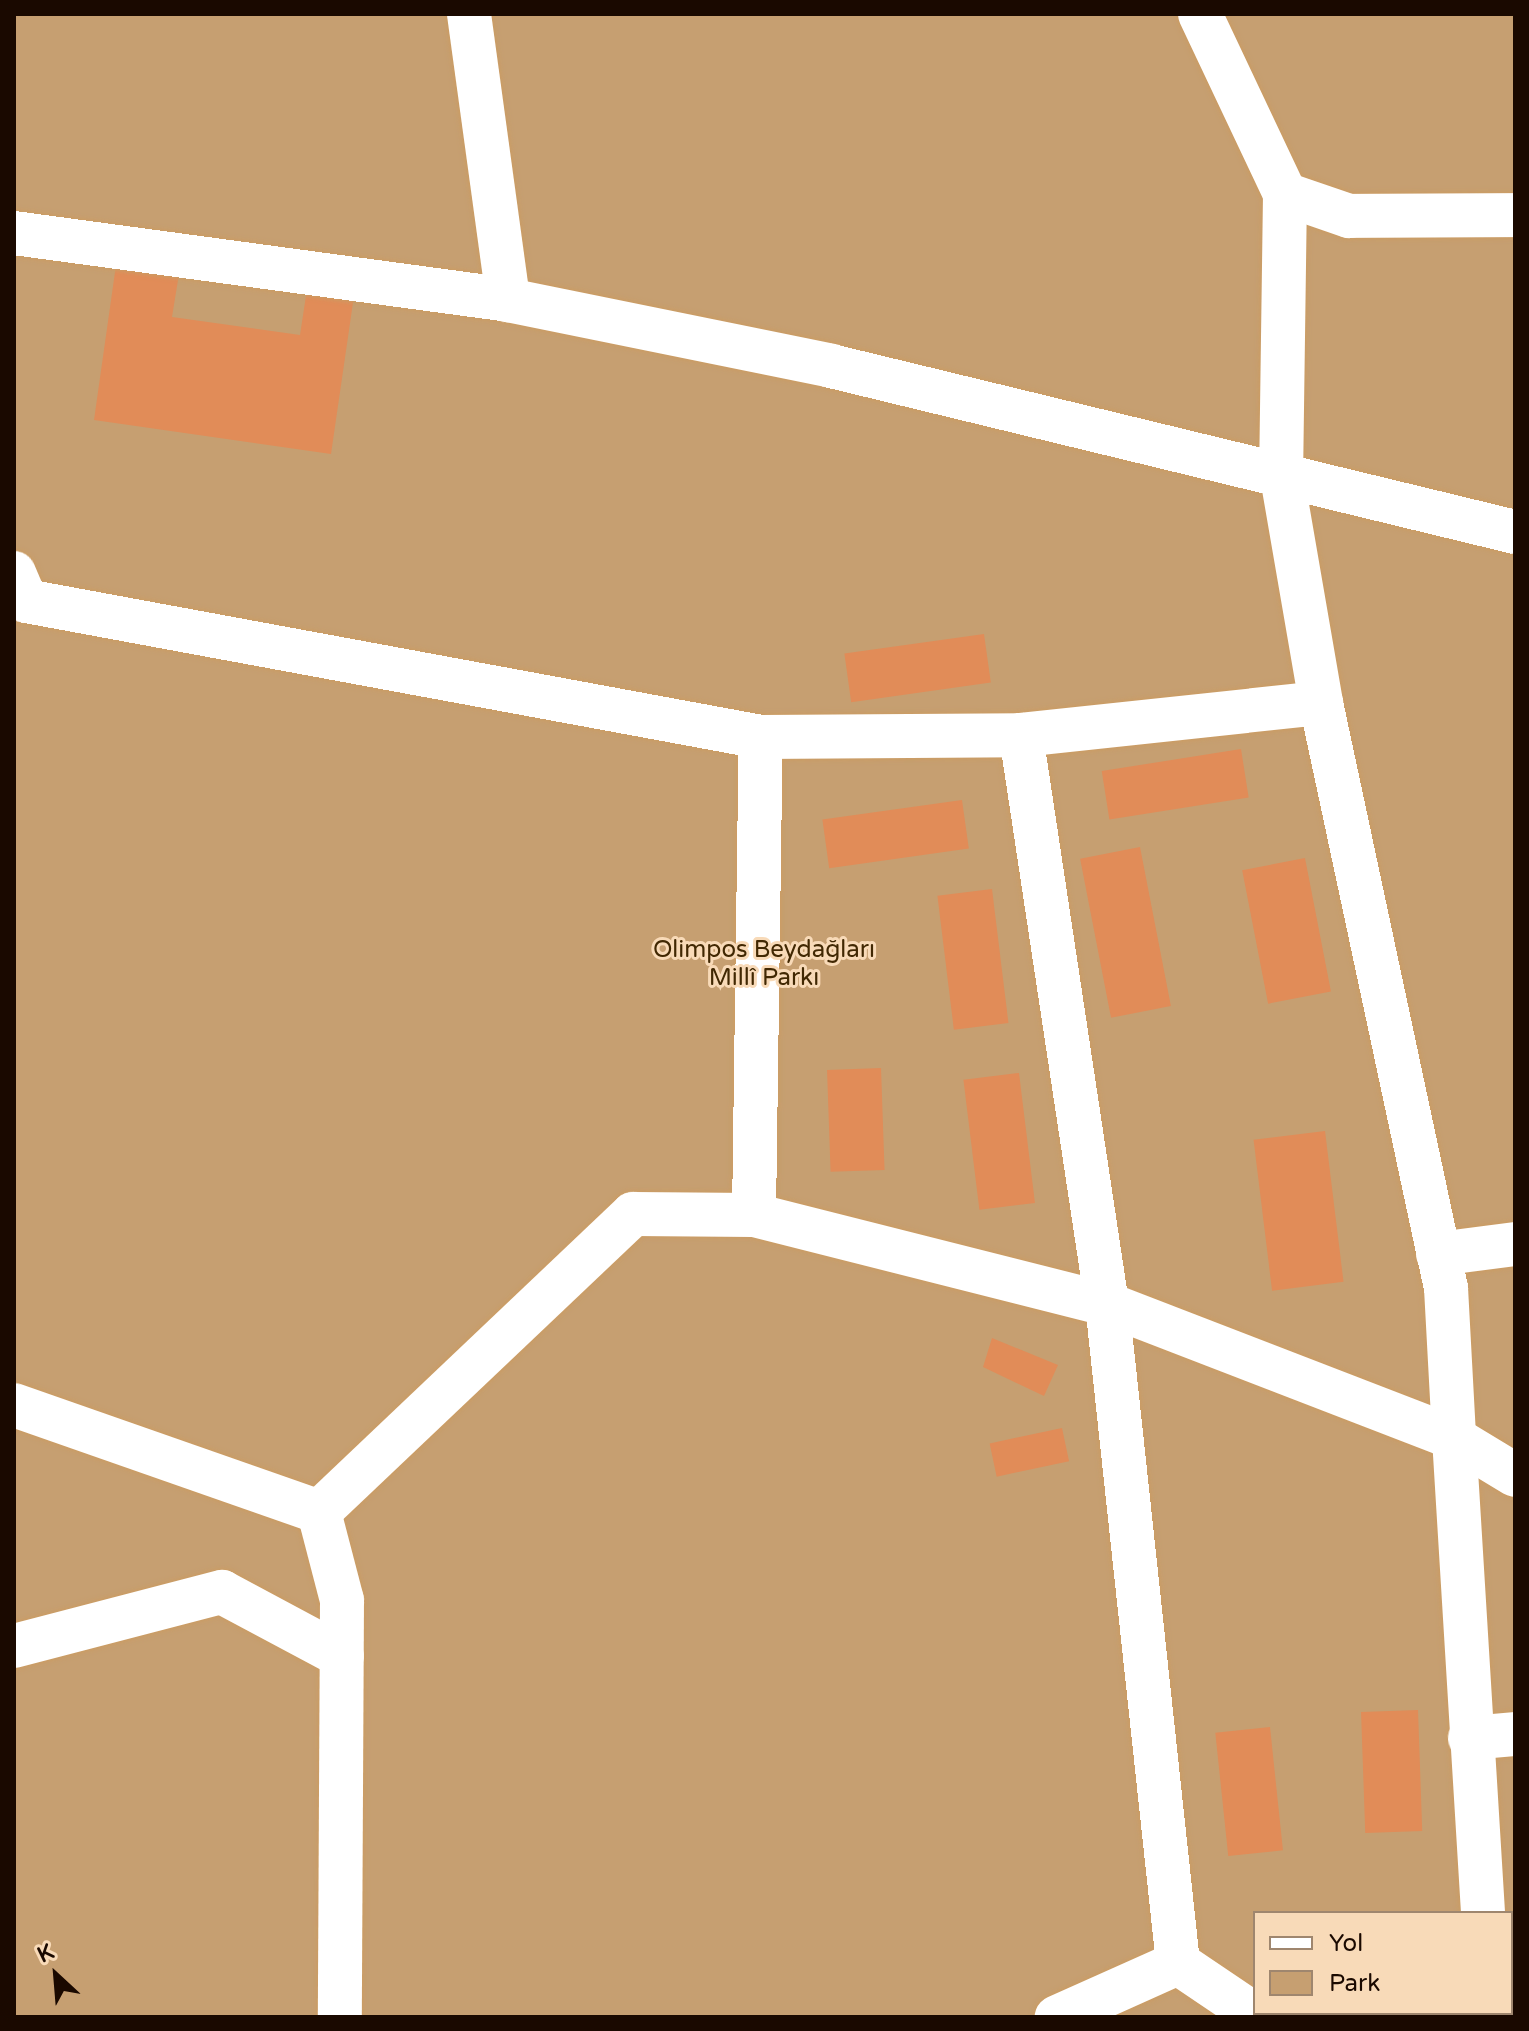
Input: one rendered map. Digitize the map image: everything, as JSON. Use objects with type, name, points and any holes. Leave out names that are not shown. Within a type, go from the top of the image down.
[{"type":"street","points":[[469,14],[508,300]]},
{"type":"street","points":[[1200,14],[1285,194],[1281,471],[1321,703],[1446,1288],[1470,1738],[1483,1911]]},
{"type":"street","points":[[1285,194],[1349,216],[1515,215]]},
{"type":"street","points":[[14,233],[508,300],[831,366],[1281,471],[1515,532]]},
{"type":"street","points":[[14,573],[26,601],[761,737],[1021,735],[1321,703]]},
{"type":"street","points":[[1021,735],[1107,1304],[1178,1963],[1253,2014]]},
{"type":"street","points":[[754,1215],[761,737]]},
{"type":"street","points":[[319,1512],[633,1214],[754,1215],[1107,1304],[1454,1438],[1515,1475]]},
{"type":"street","points":[[1438,1254],[1515,1244]]},
{"type":"street","points":[[14,1405],[319,1512]]},
{"type":"street","points":[[319,1512],[342,1600],[340,2017]]},
{"type":"street","points":[[14,1646],[222,1592],[342,1656]]},
{"type":"street","points":[[1470,1738],[1515,1734]]},
{"type":"street","points":[[1057,2017],[1178,1963]]},
{"type":"green space","name":"Olimpos Beydağları Millî Parkı","points":[[14,14],[1515,14],[1515,2017],[14,2017]]},
{"type":"building","points":[[116,265],[179,274],[172,317],[300,335],[309,276],[356,282],[331,454],[94,420]]},
{"type":"building","points":[[984,634],[991,683],[851,702],[844,654]]},
{"type":"building","points":[[1241,749],[1249,797],[1109,819],[1102,771]]},
{"type":"building","points":[[962,800],[969,849],[829,868],[822,820]]},
{"type":"building","points":[[1140,847],[1171,1006],[1111,1018],[1080,859]]},
{"type":"building","points":[[1305,858],[1331,992],[1268,1004],[1242,870]]},
{"type":"building","points":[[992,889],[1008,1023],[954,1030],[937,896]]},
{"type":"building","points":[[881,1068],[885,1170],[831,1172],[827,1070]]},
{"type":"building","points":[[1019,1073],[1035,1203],[979,1210],[963,1080]]},
{"type":"building","points":[[1325,1131],[1344,1282],[1272,1291],[1254,1140]]},
{"type":"building","points":[[992,1338],[1058,1365],[1044,1396],[983,1367]]},
{"type":"building","points":[[1062,1428],[1069,1461],[997,1477],[990,1443]]},
{"type":"building","points":[[1418,1710],[1422,1831],[1365,1833],[1361,1712]]},
{"type":"building","points":[[1270,1727],[1283,1850],[1228,1856],[1215,1733]]}]
